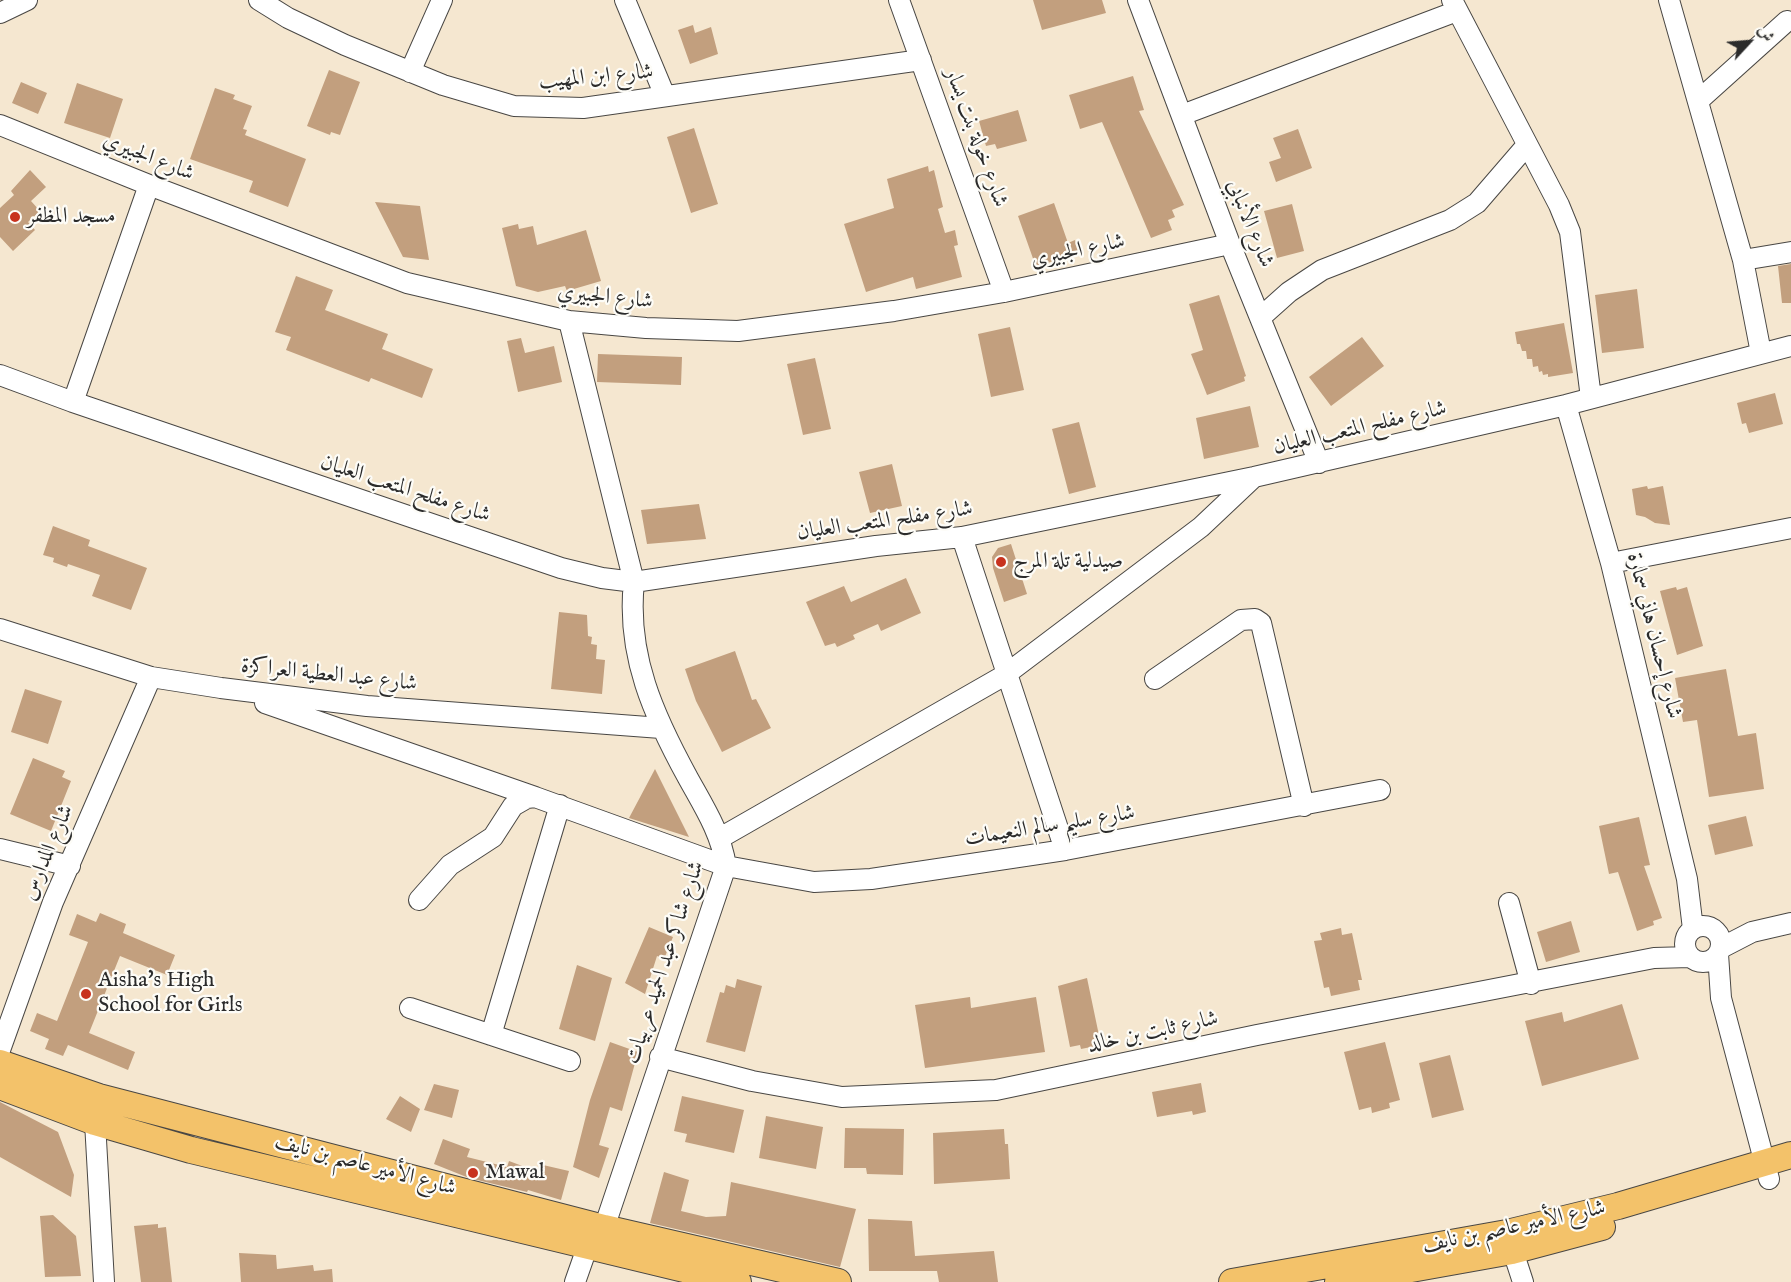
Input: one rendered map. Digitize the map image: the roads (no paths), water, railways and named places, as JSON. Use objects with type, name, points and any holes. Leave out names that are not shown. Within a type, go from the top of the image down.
[{"type":"main road","name":"شارع الأمير عاصم بن نايف","points":[[0,1063],[99,1097],[596,1236],[738,1282]]},
{"type":"main road","name":"شارع الأمير عاصم بن نايف","points":[[0,1086],[95,1122],[191,1150],[596,1236],[838,1282]]},
{"type":"main road","name":"شارع الأمير عاصم بن نايف","points":[[1338,1282],[1509,1242],[1775,1171],[1791,1155]]},
{"type":"main road","name":"شارع الأمير عاصم بن نايف","points":[[1232,1282],[1509,1242]]},
{"type":"street","points":[[0,13],[27,0]]},
{"type":"street","name":"شارع ابن المهيب","points":[[259,0],[288,18],[345,45],[410,72],[474,95],[514,106],[583,108],[921,60]]},
{"type":"street","points":[[410,72],[442,0]]},
{"type":"street","points":[[625,0],[665,96]]},
{"type":"street","name":"شارع خولة بنت يسار","points":[[899,0],[1005,292]]},
{"type":"street","name":"شارع الأنبابي","points":[[1138,0],[1230,244],[1261,317],[1296,412],[1319,464]]},
{"type":"street","points":[[1669,0],[1743,261],[1761,352]]},
{"type":"street","points":[[1182,115],[1454,6],[1559,204],[1570,232],[1591,398]]},
{"type":"street","points":[[1698,101],[1787,21]]},
{"type":"street","name":"شارع الجبيري","points":[[0,125],[149,185],[407,283],[569,321],[646,328],[738,330],[894,311],[1005,292],[1230,244]]},
{"type":"street","points":[[1261,317],[1289,292],[1322,270],[1359,254],[1403,240],[1440,224],[1477,203],[1527,145]]},
{"type":"street","points":[[73,402],[149,185]]},
{"type":"street","points":[[1743,261],[1791,252]]},
{"type":"street","name":"شارع شاكر عبد الحميد عربيات","points":[[569,321],[634,582],[631,613],[645,685],[661,728],[720,838],[726,866],[596,1236],[575,1282]]},
{"type":"street","name":"شارع مفلح المتعب العليان","points":[[0,375],[561,568],[602,578],[634,582],[876,546],[962,537],[1319,464],[1566,405],[1761,352],[1791,346]]},
{"type":"street","name":"شارع إحسان هاني سمارة","points":[[1566,405],[1611,563],[1703,943],[1775,1171]]},
{"type":"street","points":[[720,838],[1005,675],[1201,527],[1254,477]]},
{"type":"street","points":[[1611,563],[1791,528]]},
{"type":"street","points":[[962,537],[1005,675],[1065,850]]},
{"type":"street","points":[[1155,679],[1241,620],[1255,618],[1261,623],[1304,806]]},
{"type":"street","name":"شارع عبد العطية العراكزة","points":[[0,629],[151,677],[221,688],[367,706],[661,728]]},
{"type":"street","name":"شارع المدارس","points":[[0,1050],[53,902],[151,677]]},
{"type":"street","name":"شارع سليم سالم النعيمات","points":[[221,688],[560,804],[726,866],[814,882],[871,879],[1065,850],[1380,790]]},
{"type":"street","points":[[419,900],[450,866],[493,837],[513,806],[527,798],[535,797]]},
{"type":"street","points":[[491,1035],[560,804]]},
{"type":"street","points":[[0,849],[70,866]]},
{"type":"street","points":[[1509,903],[1531,984]]},
{"type":"street","points":[[1703,943],[1791,923]]},
{"type":"street","name":"شارع ثابت بن خالد","points":[[660,1057],[752,1082],[842,1097],[996,1090],[1246,1038],[1531,984],[1654,958],[1703,943]]},
{"type":"street","points":[[410,1008],[570,1062]]},
{"type":"street","points":[[95,1122],[104,1282]]},
{"type":"street","points":[[1509,1242],[1523,1282]]},
{"type":"place","name":"مسجد المظفر","points":[[15,217]]},
{"type":"place","name":"صيدلية تلة المرج","points":[[1001,562]]},
{"type":"place","name":"Aisha's High School for Girls","points":[[86,994]]},
{"type":"place","name":"Mawal","points":[[473,1173]]}]
